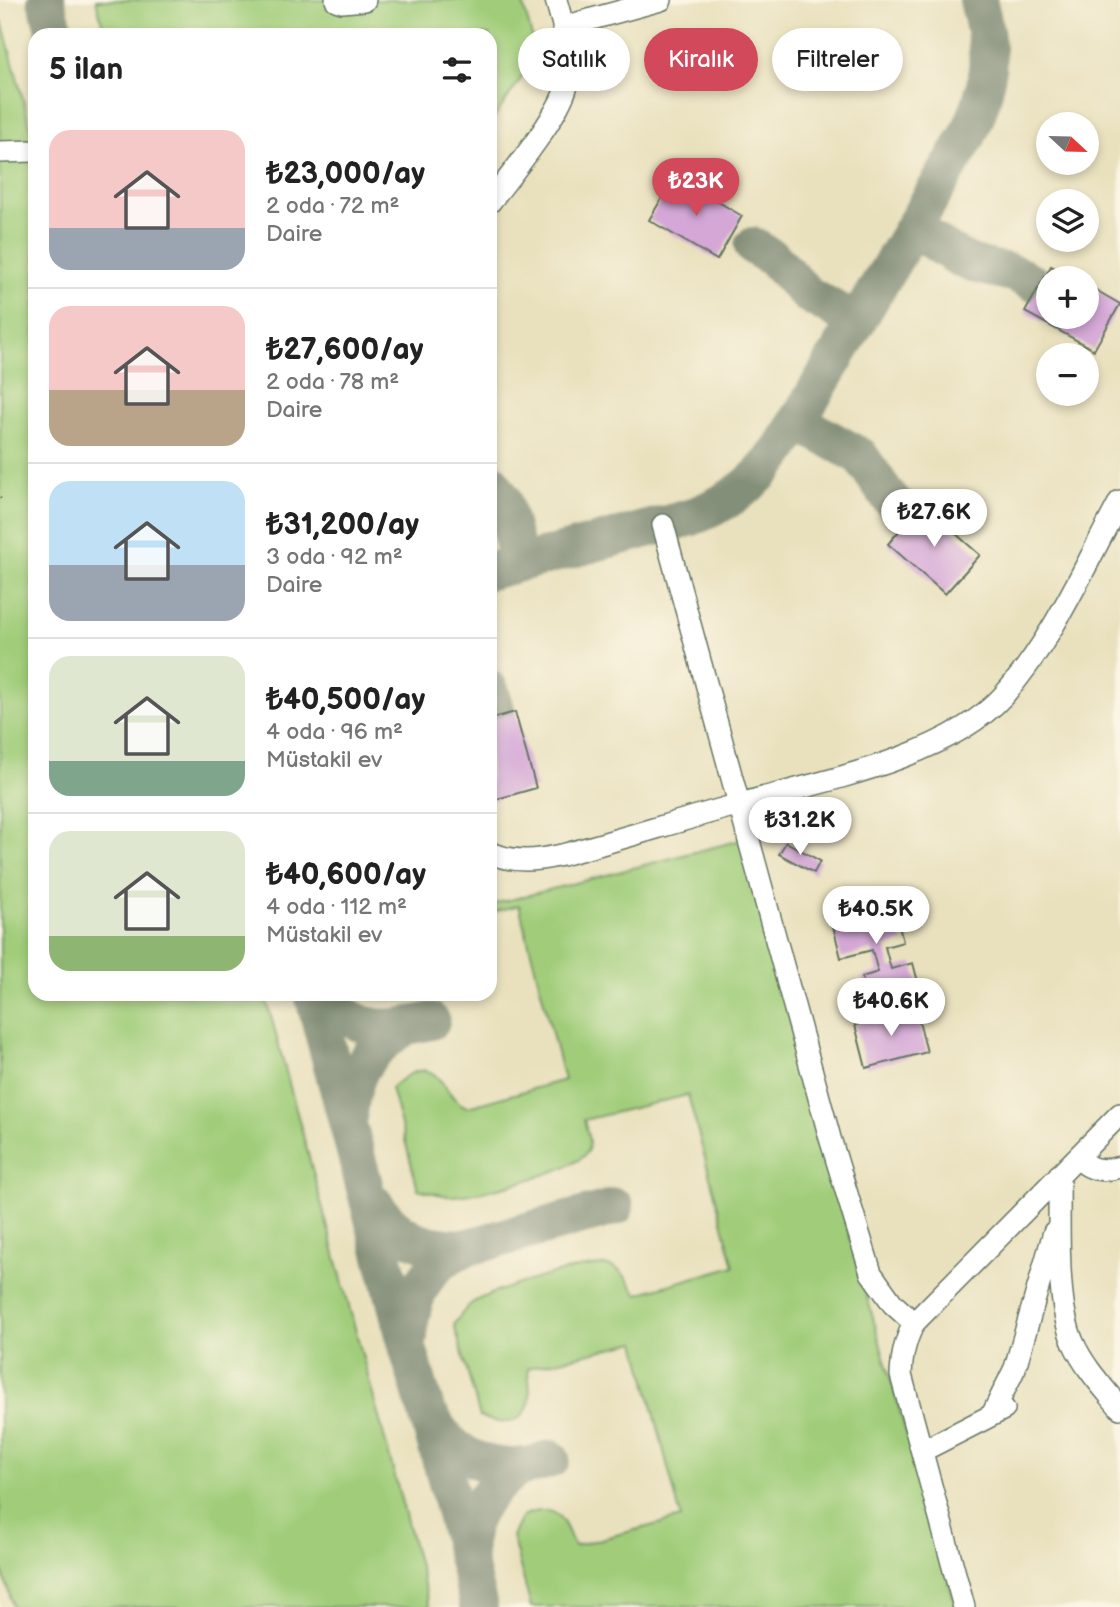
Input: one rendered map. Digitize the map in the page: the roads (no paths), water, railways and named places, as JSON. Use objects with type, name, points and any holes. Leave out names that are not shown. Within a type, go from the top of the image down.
[{"type":"lane","points":[[336,0],[365,0]]},
{"type":"lane","points":[[497,192],[544,127],[567,84],[568,47],[556,0]]},
{"type":"lane","points":[[564,27],[661,0]]},
{"type":"lane","points":[[0,152],[28,151]]},
{"type":"lane","points":[[497,855],[516,861],[534,861],[618,840],[844,775],[902,756],[949,736],[975,720],[1001,698],[1033,657],[1048,635],[1120,501]]},
{"type":"lane","points":[[663,525],[830,1138],[871,1273],[893,1304],[914,1323]]},
{"type":"lane","points":[[964,1607],[901,1375],[905,1342],[914,1323],[1120,1114]]},
{"type":"lane","points":[[1078,1157],[1084,1165],[1105,1172],[1120,1167]]},
{"type":"lane","points":[[1059,1175],[1062,1297],[1072,1340],[1088,1368],[1120,1408]]},
{"type":"lane","points":[[922,1451],[998,1412],[1015,1368],[1060,1210]]}]
